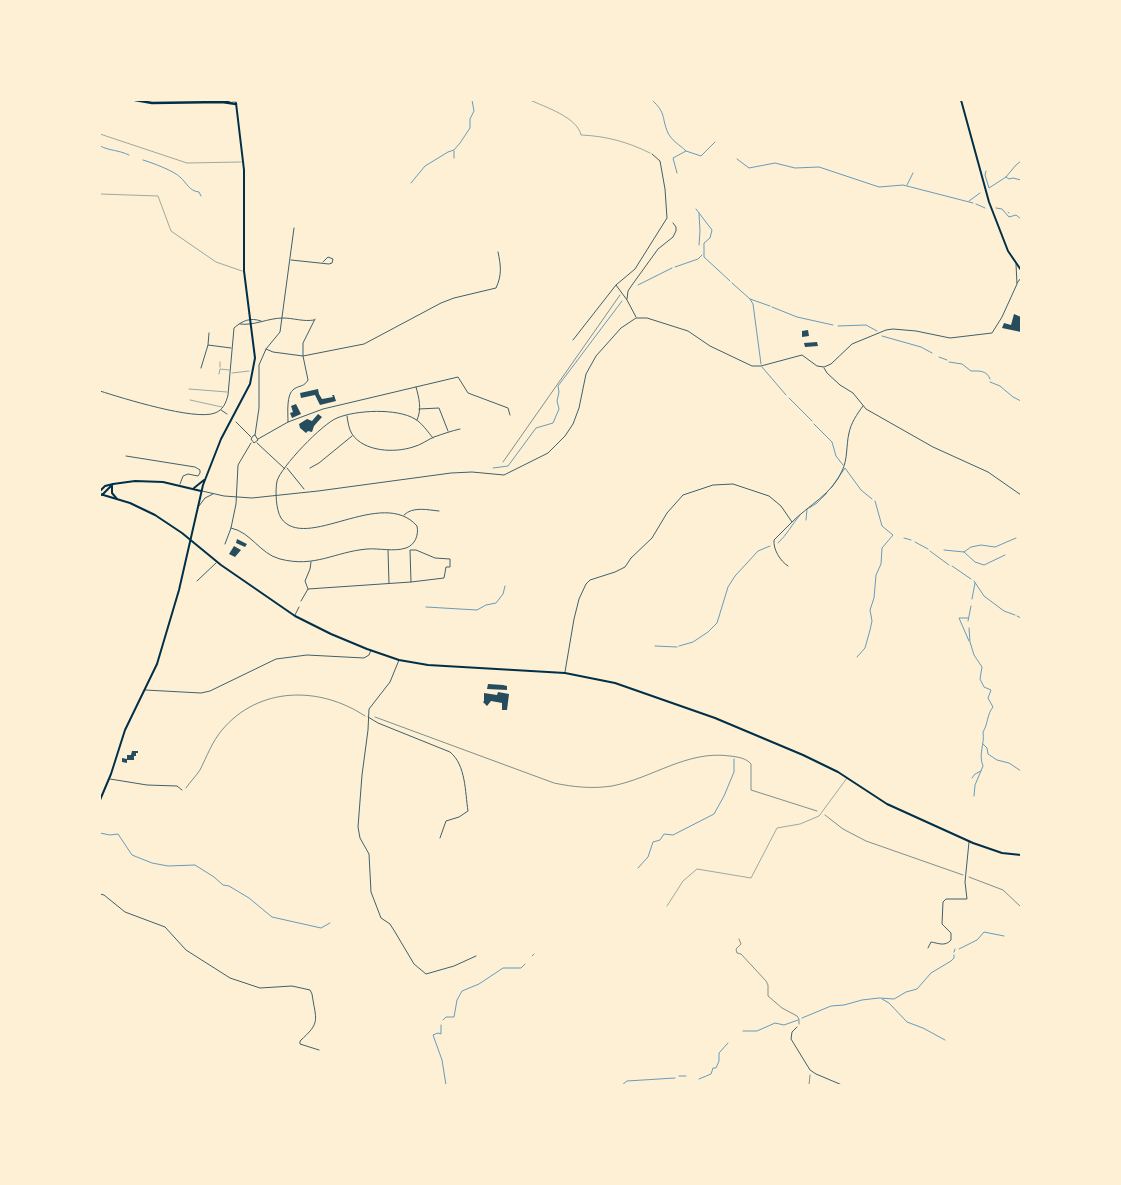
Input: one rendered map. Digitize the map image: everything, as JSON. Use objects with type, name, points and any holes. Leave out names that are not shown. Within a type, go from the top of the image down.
[{"type":"highway","points":[[135,100],[152,103],[222,102],[236,104]]},
{"type":"highway","points":[[222,102],[231,100]]},
{"type":"main road","points":[[100,800],[110,779],[125,730],[157,664],[164,644],[206,478],[221,439],[252,377],[255,358],[244,271],[243,162],[236,104],[231,100]]},
{"type":"main road","points":[[961,100],[989,202],[1002,239],[1021,270]]},
{"type":"main road","points":[[193,488],[206,478]]},
{"type":"main road","points":[[100,491],[106,486],[113,484],[146,480],[202,491]]},
{"type":"main road","points":[[101,494],[113,484]]},
{"type":"main road","points":[[113,484],[111,491],[117,499]]},
{"type":"main road","points":[[101,494],[155,515],[184,535],[217,563],[295,616],[331,634],[371,650],[399,660],[446,667],[565,673],[615,683],[694,710],[803,755],[847,778],[888,804],[969,841],[989,849],[1021,855]]},
{"type":"street","points":[[573,340],[616,286],[635,269],[668,219],[660,160],[652,154]]},
{"type":"street","points":[[627,300],[628,291],[658,249],[673,237],[676,231],[673,223]]},
{"type":"street","points":[[258,439],[255,435],[259,408],[259,365],[266,350],[280,332],[294,228]]},
{"type":"street","points":[[266,350],[303,356],[364,344],[441,303],[496,288],[502,270],[498,252]]},
{"type":"street","points":[[290,260],[323,262]]},
{"type":"street","points":[[1016,263],[1017,284]]},
{"type":"street","points":[[1017,278],[1021,274]]},
{"type":"street","points":[[202,491],[236,497],[277,496],[451,473],[504,475],[548,453],[562,440],[576,418],[586,374],[596,356],[621,328],[636,318],[647,318],[688,331],[710,346],[752,366],[761,366],[802,355],[817,366],[824,367],[831,364],[852,344],[886,330],[910,330],[950,338],[992,333],[1021,278]]},
{"type":"street","points":[[616,286],[622,292],[636,318]]},
{"type":"street","points":[[239,324],[251,324],[282,318],[315,320],[303,343],[303,356],[308,380],[305,385],[294,389],[290,394],[288,422]]},
{"type":"street","points":[[100,391],[168,410],[205,415],[212,414],[224,407],[228,392],[234,328],[251,319],[261,321]]},
{"type":"street","points":[[201,368],[208,345],[209,333]]},
{"type":"street","points":[[208,345],[232,348]]},
{"type":"street","points":[[824,367],[827,373],[853,393],[863,406],[933,447],[988,472],[1021,495]]},
{"type":"street","points":[[256,442],[288,422],[338,404],[458,377],[468,393],[508,408],[510,415]]},
{"type":"street","points":[[416,386],[419,398],[417,420]]},
{"type":"street","points":[[788,566],[781,560],[773,543],[774,540],[806,509],[818,502],[837,480],[845,464],[849,433],[856,416],[863,406]]},
{"type":"street","points":[[419,409],[440,409],[449,432]]},
{"type":"street","points":[[221,410],[227,414]]},
{"type":"street","points":[[231,528],[245,534],[264,552],[277,558],[294,562],[311,562],[357,551],[405,548],[415,541],[417,526],[403,516],[382,512],[313,528],[296,528],[287,524],[281,518],[277,496],[278,479],[314,434],[336,418],[385,412],[403,414],[417,420],[433,438]]},
{"type":"street","points":[[346,416],[353,436],[371,446],[392,451],[413,447],[460,429]]},
{"type":"street","points":[[225,544],[231,528],[236,497],[238,465],[252,442],[251,437],[236,422]]},
{"type":"street","points":[[251,437],[255,435]]},
{"type":"street","points":[[310,468],[353,436]]},
{"type":"street","points":[[252,442],[256,442],[286,468],[304,489]]},
{"type":"street","points":[[126,456],[195,467],[200,470],[198,476],[188,474],[183,476],[179,485]]},
{"type":"street","points":[[565,673],[574,619],[579,599],[586,584],[590,580],[625,567],[631,558],[652,538],[667,514],[684,495],[707,487],[732,484],[769,496],[780,506],[792,522]]},
{"type":"street","points":[[199,506],[205,498],[214,494]]},
{"type":"street","points":[[403,516],[408,511],[414,509],[439,511]]},
{"type":"street","points":[[388,550],[389,583]]},
{"type":"street","points":[[308,589],[411,582],[444,578],[446,568],[450,568],[450,559],[435,558],[416,550],[410,550],[411,582]]},
{"type":"street","points":[[301,601],[308,589],[305,580],[311,562]]},
{"type":"street","points":[[197,581],[217,563]]},
{"type":"street","points":[[295,616],[299,607]]},
{"type":"street","points":[[144,690],[201,693],[210,691],[276,659],[307,655],[364,658],[369,656],[371,650]]},
{"type":"street","points":[[399,660],[390,682],[369,709],[368,717],[358,827],[360,838],[369,854],[371,892],[381,918],[390,924],[414,964],[426,974],[454,966],[476,956]]},
{"type":"street","points":[[368,717],[378,724],[450,752],[455,756],[461,768],[468,811],[459,817],[446,821],[440,838]]},
{"type":"street","points":[[110,779],[147,785],[177,786],[182,790]]},
{"type":"street","points":[[928,948],[931,942],[942,944],[948,943],[951,940],[951,933],[942,924],[942,904],[946,899],[967,899],[966,876],[969,841]]},
{"type":"street","points":[[100,894],[132,915],[165,927],[186,950],[230,978],[260,988],[292,986],[310,990],[316,1020],[315,1026],[300,1041],[300,1044],[319,1050]]},
{"type":"street","points":[[797,1027],[792,1032],[791,1039],[812,1071],[842,1085]]},
{"type":"lane","points":[[530,100],[571,120],[579,128],[581,135],[607,136],[652,154]]},
{"type":"lane","points":[[100,134],[187,163],[243,162]]},
{"type":"lane","points":[[100,194],[158,196],[171,231],[216,262],[244,271]]},
{"type":"lane","points":[[219,374],[220,362]]},
{"type":"lane","points":[[220,369],[230,372],[249,371]]},
{"type":"lane","points":[[189,389],[228,392]]},
{"type":"lane","points":[[190,400],[224,407]]},
{"type":"lane","points":[[667,906],[683,881],[697,869],[751,878],[777,828],[800,824],[819,816],[847,778]]},
{"type":"path","points":[[503,462],[622,292]]},
{"type":"path","points":[[182,790],[186,788],[200,769],[213,743],[224,727],[236,716],[264,700],[302,694],[315,695],[348,706],[368,717]]},
{"type":"path","points":[[378,717],[554,783],[572,787],[594,788],[612,786],[698,756],[722,755],[744,759],[752,767],[751,790],[822,813],[866,841],[966,876],[1005,892],[1021,907]]},
{"type":"path","points":[[739,939],[741,944],[736,949],[737,953],[741,954],[766,981],[768,985],[767,994],[771,999],[782,1008],[797,1016],[799,1021],[797,1027]]},
{"type":"path","points":[[809,1085],[812,1071]]},
{"type":"building","points":[[1014,314],[1021,317],[1021,332],[1002,328],[1004,323],[1011,325]]},
{"type":"building","points":[[808,330],[809,336],[802,337],[802,331]]},
{"type":"building","points":[[817,342],[818,346],[805,347],[804,343]]},
{"type":"building","points":[[318,389],[322,399],[333,397],[332,395],[334,395],[336,401],[320,405],[315,395],[301,398],[300,393]]},
{"type":"building","points":[[296,404],[301,414],[292,418],[290,413],[293,412],[291,406]]},
{"type":"building","points":[[318,414],[322,417],[314,426],[312,432],[308,431],[306,433],[300,428],[299,424],[307,419],[312,421]]},
{"type":"building","points":[[237,539],[247,544],[245,547],[236,543]]},
{"type":"building","points":[[234,546],[241,550],[235,557],[229,554]]},
{"type":"building","points":[[488,684],[507,686],[507,690],[487,689]]},
{"type":"building","points":[[498,692],[509,694],[507,710],[502,710],[502,703],[491,701],[487,706],[483,702],[484,693],[497,695]]},
{"type":"building","points":[[132,751],[138,751],[136,756],[134,756],[134,760],[127,760],[127,763],[122,762],[122,758],[127,759],[127,755],[131,755]]},
{"type":"waterway","points":[[411,183],[425,166],[454,150],[460,143],[470,128],[470,119],[474,111],[472,100]]},
{"type":"waterway","points":[[652,100],[662,112],[670,136],[686,151],[673,158],[677,173]]},
{"type":"waterway","points":[[686,151],[701,156],[715,142]]},
{"type":"waterway","points":[[100,146],[129,155]]},
{"type":"waterway","points":[[454,151],[454,158]]},
{"type":"waterway","points":[[737,159],[749,168],[775,163],[795,168],[819,167],[879,187],[903,185],[973,203]]},
{"type":"waterway","points":[[143,160],[163,167],[177,175],[190,188],[199,192],[201,196]]},
{"type":"waterway","points":[[986,171],[985,175],[989,188],[1006,177],[1021,161]]},
{"type":"waterway","points":[[907,185],[913,173]]},
{"type":"waterway","points":[[1006,177],[1021,180]]},
{"type":"waterway","points":[[969,201],[980,193]]},
{"type":"waterway","points":[[976,204],[985,208]]},
{"type":"waterway","points":[[996,208],[1002,209],[1009,217],[1016,215],[1021,219]]},
{"type":"waterway","points":[[696,209],[712,230],[710,238],[704,243],[704,257],[730,281]]},
{"type":"waterway","points":[[699,213],[699,245]]},
{"type":"waterway","points":[[675,267],[698,259],[702,255]]},
{"type":"waterway","points":[[638,285],[672,268]]},
{"type":"waterway","points":[[732,283],[750,299],[770,306]]},
{"type":"waterway","points":[[750,299],[753,304],[761,364]]},
{"type":"waterway","points":[[493,468],[508,466],[536,428],[553,423],[559,409],[557,401],[558,386],[622,301]]},
{"type":"waterway","points":[[772,307],[797,317],[833,325]]},
{"type":"waterway","points":[[838,326],[866,325],[877,331]]},
{"type":"waterway","points":[[882,336],[921,347],[932,353]]},
{"type":"waterway","points":[[939,357],[947,360]]},
{"type":"waterway","points":[[949,362],[962,364],[971,371],[985,373],[990,379]]},
{"type":"waterway","points":[[762,367],[786,395]]},
{"type":"waterway","points":[[990,382],[1000,386],[1021,401]]},
{"type":"waterway","points":[[789,398],[812,421]]},
{"type":"waterway","points":[[814,424],[832,442],[836,456],[843,465]]},
{"type":"waterway","points":[[831,488],[845,468],[861,490],[872,499]]},
{"type":"waterway","points":[[809,508],[827,493]]},
{"type":"waterway","points":[[857,657],[865,648],[870,630],[872,621],[870,610],[874,598],[876,575],[881,564],[882,548],[893,535],[882,526],[875,501]]},
{"type":"waterway","points":[[806,520],[807,509]]},
{"type":"waterway","points":[[778,543],[800,515]]},
{"type":"waterway","points":[[904,538],[911,540]]},
{"type":"waterway","points":[[944,550],[964,552],[971,547],[981,545],[995,547],[1016,538]]},
{"type":"waterway","points":[[915,542],[928,549]]},
{"type":"waterway","points":[[679,646],[693,642],[717,623],[728,587],[735,576],[758,551],[770,546]]},
{"type":"waterway","points":[[930,551],[949,565]]},
{"type":"waterway","points":[[964,552],[975,562],[984,565],[1005,555]]},
{"type":"waterway","points":[[952,566],[971,579]]},
{"type":"waterway","points":[[974,581],[984,596],[1004,611],[1015,615]]},
{"type":"waterway","points":[[972,599],[975,583]]},
{"type":"waterway","points":[[426,607],[477,610],[486,605],[496,603],[503,594],[505,586]]},
{"type":"waterway","points":[[968,621],[971,606]]},
{"type":"waterway","points":[[1017,616],[1021,618]]},
{"type":"waterway","points":[[968,618],[959,618],[969,641]]},
{"type":"waterway","points":[[969,628],[970,642],[974,655],[982,667],[980,679],[984,687],[991,690],[988,698],[993,707],[983,732],[981,757],[983,766],[975,785],[974,796]]},
{"type":"waterway","points":[[655,646],[677,647]]},
{"type":"waterway","points":[[983,744],[987,748],[988,754],[997,760],[1009,763],[1021,771]]},
{"type":"waterway","points":[[638,868],[648,857],[653,842],[660,840],[664,834],[673,835],[714,814],[734,772],[734,759]]},
{"type":"waterway","points":[[972,778],[981,771]]},
{"type":"waterway","points":[[100,833],[118,834],[132,855],[152,863],[168,866],[195,865],[223,885],[229,886],[249,898],[272,917],[321,928],[330,923]]},
{"type":"waterway","points":[[959,949],[977,940],[984,932],[1004,936]]},
{"type":"waterway","points":[[802,1018],[831,1006],[879,998],[894,999],[906,992],[917,989],[931,973],[951,961],[954,955]]},
{"type":"waterway","points":[[443,1020],[446,1017],[454,1017],[457,1000],[462,991],[479,984],[503,968],[521,968],[525,964]]},
{"type":"waterway","points":[[882,999],[889,1003],[907,1022],[945,1040]]},
{"type":"waterway","points":[[743,1031],[757,1031],[775,1023],[784,1025],[798,1020]]},
{"type":"waterway","points":[[441,1025],[441,1034],[433,1035],[442,1060],[446,1085]]},
{"type":"waterway","points":[[699,1079],[711,1074],[713,1068],[716,1068],[719,1061],[719,1053],[728,1043]]},
{"type":"waterway","points":[[679,1076],[686,1076]]},
{"type":"waterway","points":[[622,1085],[627,1081],[675,1078]]}]
